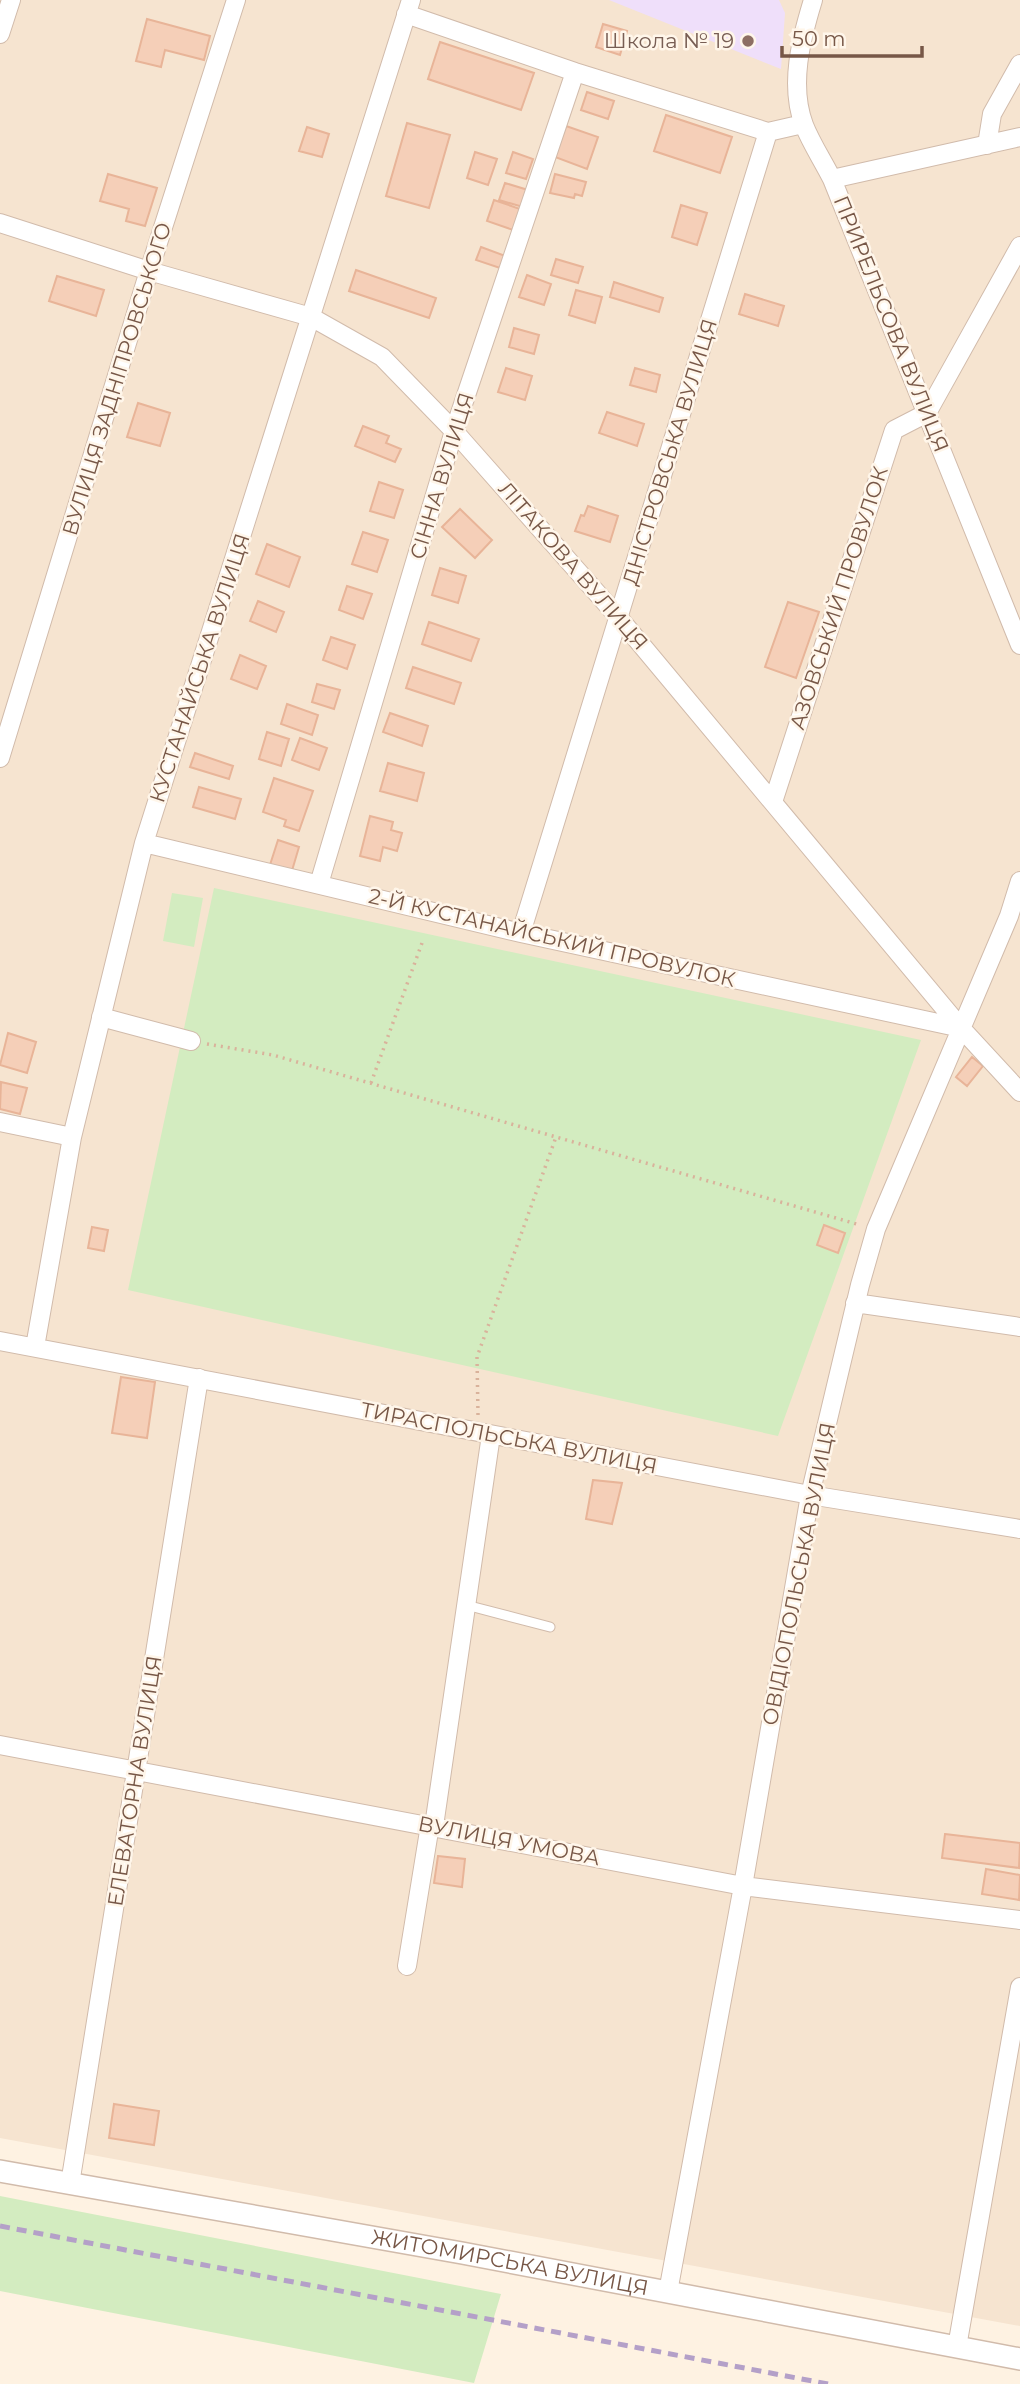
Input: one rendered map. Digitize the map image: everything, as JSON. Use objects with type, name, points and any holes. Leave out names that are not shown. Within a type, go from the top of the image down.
[{"type":"street","points":[[0,34],[11,0]]},
{"type":"street","name":"ВУЛИЦЯ ЗАДНІПРОВСЬКОГО","points":[[0,758],[149,271],[236,0]]},
{"type":"street","name":"ПРИРЕЛЬСОВА ВУЛИЦЯ","points":[[813,0],[804,30],[796,78],[803,124],[832,179],[1020,645]]},
{"type":"street","points":[[409,7],[575,72],[768,132],[803,124]]},
{"type":"street","name":"КУСТАНАЙСЬКА ВУЛИЦЯ","points":[[35,1347],[72,1137],[144,843],[409,7]]},
{"type":"street","points":[[987,145],[992,114],[1020,64]]},
{"type":"street","name":"СІННА ВУЛИЦЯ","points":[[319,884],[454,431],[575,72]]},
{"type":"street","name":"ДНІСТРОВСЬКА ВУЛИЦЯ","points":[[521,933],[768,132]]},
{"type":"street","points":[[832,179],[1020,137]]},
{"type":"street","name":"ЛІТАКОВА ВУЛИЦЯ","points":[[0,223],[149,271],[311,317],[382,357],[454,431],[619,618],[961,1028],[1020,1092]]},
{"type":"street","points":[[927,413],[1020,246]]},
{"type":"street","name":"АЗОВСЬКИЙ ПРОВУЛОК","points":[[772,802],[894,430],[927,413]]},
{"type":"street","name":"2-Й КУСТАНАЙСЬКИЙ ПРОВУЛОК","points":[[144,843],[521,933],[961,1028]]},
{"type":"street","name":"ОВІДІОПОЛЬСЬКА ВУЛИЦЯ","points":[[668,2292],[743,1886],[810,1495],[855,1303],[876,1229],[1009,916],[1020,881]]},
{"type":"street","points":[[101,1017],[191,1041]]},
{"type":"street","points":[[0,1122],[72,1137]]},
{"type":"street","points":[[855,1303],[1020,1327]]},
{"type":"street","name":"ТИРАСПОЛЬСЬКА ВУЛИЦЯ","points":[[0,1341],[810,1495],[1020,1529]]},
{"type":"street","name":"ЕЛЕВАТОРНА ВУЛИЦЯ","points":[[69,2184],[199,1378]]},
{"type":"street","points":[[407,1966],[466,1605],[485,1434]]},
{"type":"street","name":"ВУЛИЦЯ УМОВА","points":[[0,1745],[743,1886],[1020,1920]]},
{"type":"street","points":[[957,2347],[1020,1987]]},
{"type":"street","name":"ЖИТОМИРСЬКА ВУЛИЦЯ","points":[[0,2171],[1020,2359]]},
{"type":"lane","points":[[466,1605],[550,1627]]},
{"type":"path","points":[[371,1083],[422,943]]},
{"type":"path","points":[[191,1041],[273,1055],[876,1229]]},
{"type":"path","points":[[485,1434],[477,1357],[556,1137]]},
{"type":"shaded area","points":[[0,0],[1020,0],[1020,2326],[0,2138]]},
{"type":"shaded area","name":"Школа № 19","points":[[609,0],[779,0],[785,13],[781,69]]},
{"type":"green space","points":[[214,888],[921,1040],[778,1436],[128,1290]]},
{"type":"green space","points":[[172,893],[203,898],[194,947],[163,941]]},
{"type":"green space","points":[[0,2196],[501,2294],[474,2383],[0,2291]]},
{"type":"building","points":[[147,19],[210,36],[204,60],[165,50],[161,67],[136,61]]},
{"type":"building","points":[[603,24],[627,31],[620,55],[596,47]]},
{"type":"building","points":[[440,42],[534,73],[521,110],[428,79]]},
{"type":"building","points":[[587,92],[614,101],[608,119],[581,110]]},
{"type":"building","points":[[666,115],[732,137],[720,173],[654,151]]},
{"type":"building","points":[[407,123],[450,135],[429,208],[386,196]]},
{"type":"building","points":[[566,126],[598,137],[587,169],[555,157]]},
{"type":"building","points":[[307,127],[329,134],[322,157],[299,151]]},
{"type":"building","points":[[475,152],[497,159],[488,185],[467,178]]},
{"type":"building","points":[[513,152],[533,159],[526,179],[506,173]]},
{"type":"building","points":[[108,174],[157,188],[145,226],[126,221],[129,209],[100,201]]},
{"type":"building","points":[[555,174],[586,182],[582,196],[575,194],[574,198],[550,193]]},
{"type":"building","points":[[505,183],[528,190],[523,207],[499,200]]},
{"type":"building","points":[[494,200],[523,210],[516,231],[487,221]]},
{"type":"building","points":[[681,205],[707,213],[697,245],[672,237]]},
{"type":"building","points":[[481,247],[508,257],[503,269],[476,260]]},
{"type":"building","points":[[556,259],[583,267],[578,283],[551,275]]},
{"type":"building","points":[[356,270],[436,298],[429,318],[349,291]]},
{"type":"building","points":[[527,275],[551,284],[544,305],[519,297]]},
{"type":"building","points":[[57,276],[104,290],[96,316],[49,301]]},
{"type":"building","points":[[614,282],[663,298],[659,312],[610,297]]},
{"type":"building","points":[[576,290],[602,297],[595,323],[569,315]]},
{"type":"building","points":[[745,294],[784,306],[778,326],[739,314]]},
{"type":"building","points":[[514,328],[539,335],[534,354],[509,347]]},
{"type":"building","points":[[506,368],[532,376],[525,400],[498,392]]},
{"type":"building","points":[[635,368],[660,375],[656,392],[630,385]]},
{"type":"building","points":[[138,403],[170,413],[160,446],[127,437]]},
{"type":"building","points":[[607,412],[644,424],[637,446],[599,433]]},
{"type":"building","points":[[363,426],[389,436],[386,443],[401,449],[395,462],[355,446]]},
{"type":"building","points":[[379,482],[403,490],[394,518],[370,511]]},
{"type":"building","points":[[588,506],[618,516],[610,542],[575,531]]},
{"type":"building","points":[[460,509],[492,540],[475,558],[442,527]]},
{"type":"building","points":[[363,532],[388,540],[377,572],[352,564]]},
{"type":"building","points":[[267,544],[300,557],[289,587],[256,574]]},
{"type":"building","points":[[440,568],[466,576],[458,603],[432,595]]},
{"type":"building","points":[[347,586],[372,594],[363,619],[339,610]]},
{"type":"building","points":[[258,601],[284,612],[276,632],[250,621]]},
{"type":"building","points":[[788,602],[819,612],[796,678],[765,667]]},
{"type":"building","points":[[429,622],[479,639],[471,661],[422,644]]},
{"type":"building","points":[[331,637],[355,645],[347,669],[323,660]]},
{"type":"building","points":[[240,655],[266,666],[257,689],[231,679]]},
{"type":"building","points":[[413,667],[461,683],[454,704],[406,688]]},
{"type":"building","points":[[317,684],[340,690],[334,709],[312,702]]},
{"type":"building","points":[[287,704],[318,715],[312,735],[281,724]]},
{"type":"building","points":[[390,713],[428,726],[422,746],[383,732]]},
{"type":"building","points":[[267,732],[289,739],[281,766],[259,759]]},
{"type":"building","points":[[300,738],[327,748],[319,770],[292,760]]},
{"type":"building","points":[[195,753],[233,766],[229,779],[190,767]]},
{"type":"building","points":[[388,763],[424,773],[417,801],[380,791]]},
{"type":"building","points":[[274,778],[313,791],[299,831],[284,826],[286,820],[263,812]]},
{"type":"building","points":[[199,787],[241,799],[235,819],[193,807]]},
{"type":"building","points":[[370,816],[393,822],[391,830],[402,833],[397,851],[383,847],[380,861],[360,856]]},
{"type":"building","points":[[278,840],[299,847],[291,874],[269,868]]},
{"type":"building","points":[[8,1033],[36,1042],[27,1073],[0,1065]]},
{"type":"building","points":[[972,1057],[983,1066],[967,1086],[956,1077]]},
{"type":"building","points":[[1,1082],[27,1088],[20,1114],[0,1109]]},
{"type":"building","points":[[824,1225],[845,1233],[838,1253],[817,1245]]},
{"type":"building","points":[[92,1227],[108,1230],[104,1251],[88,1248]]},
{"type":"building","points":[[121,1377],[155,1382],[147,1438],[112,1433]]},
{"type":"building","points":[[593,1480],[622,1483],[612,1524],[586,1519]]},
{"type":"building","points":[[945,1834],[1020,1843],[1019,1868],[942,1858]]},
{"type":"building","points":[[438,1856],[465,1859],[462,1887],[434,1883]]},
{"type":"building","points":[[986,1869],[1020,1875],[1019,1900],[982,1894]]},
{"type":"building","points":[[114,2104],[159,2111],[154,2145],[109,2138]]},
{"type":"railway","points":[[0,2226],[828,2384]]},
{"type":"place","name":"Школа № 19","points":[[748,41]]}]
